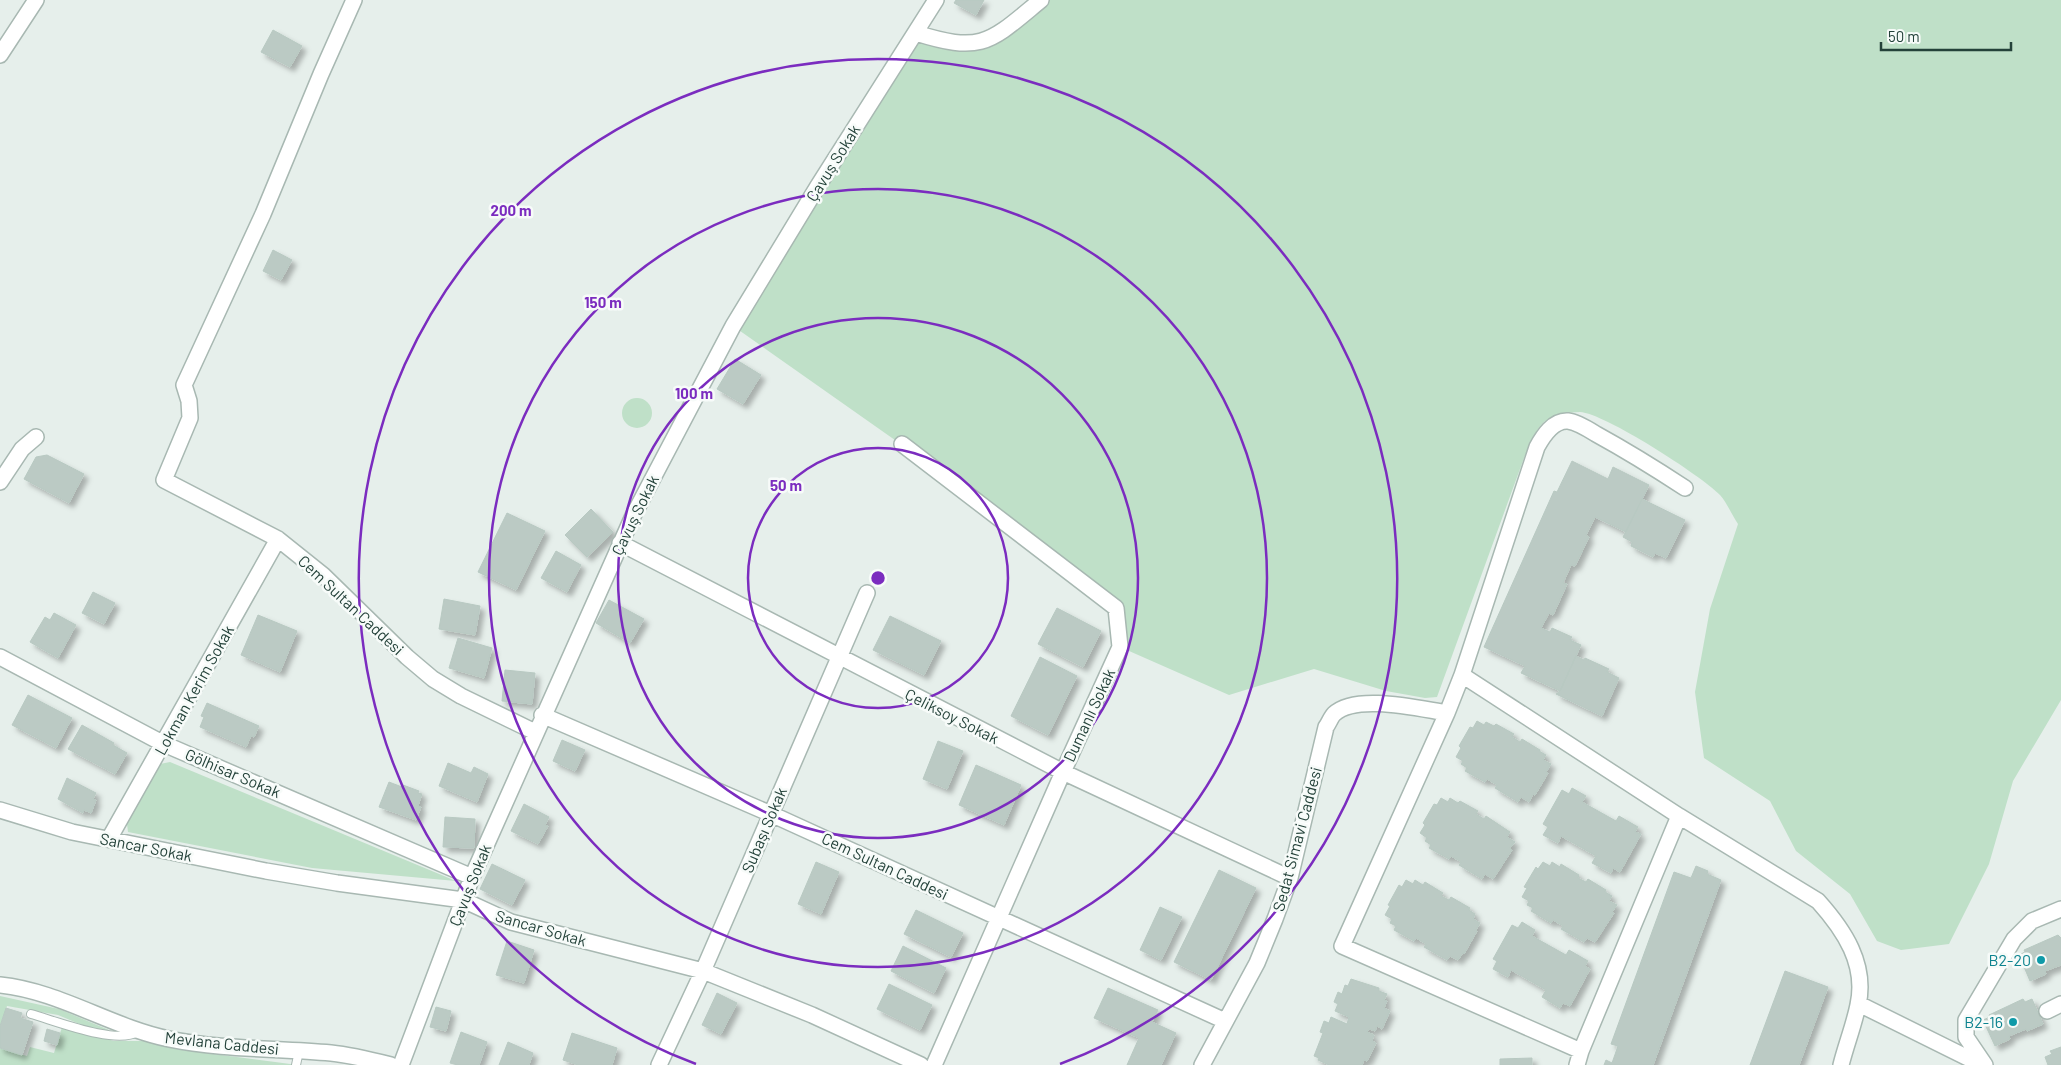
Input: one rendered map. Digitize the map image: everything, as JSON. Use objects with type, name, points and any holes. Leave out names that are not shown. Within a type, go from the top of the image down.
[{"type":"street","points":[[0,55],[36,0]]},
{"type":"street","name":"Cem Sultan Caddesi","points":[[354,0],[263,214],[184,386],[189,401],[190,418],[164,480],[278,539],[323,575],[407,657],[433,679],[461,696],[536,732]]},
{"type":"street","name":"Çavuş Sokak","points":[[401,1065],[462,900],[542,715],[620,543],[733,326],[818,186],[936,0]]},
{"type":"street","points":[[916,32],[944,40],[976,44],[1000,34],[1041,0]]},
{"type":"street","points":[[1679,816],[1579,1058],[1342,946],[1447,713],[1462,675],[1537,447],[1544,435],[1556,424],[1568,421],[1582,426],[1640,457],[1685,488]]},
{"type":"street","points":[[0,482],[22,449],[36,437]]},
{"type":"street","name":"Dumanlı Sokak","points":[[902,444],[1116,608],[1120,647],[934,1065]]},
{"type":"street","name":"Lokman Kerim Sokak","points":[[109,839],[278,539]]},
{"type":"street","name":"Çeliksoy Sokak","points":[[620,543],[839,658],[1063,772],[1290,878]]},
{"type":"street","name":"Subaşı Sokak","points":[[659,1065],[704,971],[867,593]]},
{"type":"street","name":"Gölhisar Sokak","points":[[0,657],[164,744],[472,877]]},
{"type":"street","points":[[1462,675],[1679,816],[1818,901],[1836,920],[1848,939],[1859,970],[1859,1004],[1841,1065]]},
{"type":"street","name":"Sedat Simavi Caddesi","points":[[1202,1065],[1266,943],[1290,878],[1326,727],[1334,714],[1352,705],[1380,702],[1447,713]]},
{"type":"street","name":"Cem Sultan Caddesi","points":[[542,715],[771,814],[1225,1021]]},
{"type":"street","name":"Sancar Sokak","points":[[0,810],[72,832],[266,871],[462,900],[511,922],[704,971],[812,1015],[922,1065]]},
{"type":"street","points":[[1984,1065],[1966,1037],[1966,1020],[2014,939],[2032,921],[2057,905]]},
{"type":"street","name":"Mevlana Caddesi","points":[[0,985],[42,995],[140,1030],[181,1041],[297,1058],[346,1056],[391,1065]]},
{"type":"street","points":[[1859,1004],[1984,1065]]},
{"type":"street","points":[[2047,1011],[2061,1004]]},
{"type":"lane","points":[[31,1014],[108,1036],[126,1036],[140,1030]]},
{"type":"green space","points":[[1041,0],[2061,0],[2061,700],[2013,781],[1989,864],[1949,944],[1901,950],[1877,941],[1850,894],[1796,851],[1770,801],[1704,758],[1695,692],[1710,609],[1738,524],[1723,498],[1710,486],[1652,447],[1609,423],[1580,412],[1556,416],[1544,422],[1537,430],[1524,458],[1437,697],[1425,698],[1386,691],[1314,669],[1229,695],[1120,647],[1115,607],[902,445],[733,326],[916,33],[976,44]]},
{"type":"green space","points":[[637,398],[648,402],[652,413],[648,424],[637,428],[626,424],[622,413],[626,402]]},
{"type":"green space","points":[[170,762],[456,881],[312,868],[128,832],[127,824],[160,764]]},
{"type":"green space","points":[[0,996],[59,1009],[109,1030],[106,1033],[58,1015],[7,1006],[0,1026]]},
{"type":"green space","points":[[62,1027],[114,1041],[148,1041],[175,1049],[298,1065],[0,1065],[0,1048],[27,1056],[30,1047],[54,1053]]},
{"type":"building","points":[[956,0],[984,0],[976,15],[954,3]]},
{"type":"building","points":[[273,30],[302,46],[290,67],[261,52]]},
{"type":"building","points":[[273,250],[292,260],[281,280],[263,271]]},
{"type":"building","points":[[735,359],[761,375],[743,404],[717,389]]},
{"type":"building","points":[[47,455],[84,474],[69,503],[24,479],[36,457]]},
{"type":"building","points":[[1572,461],[1608,479],[1613,467],[1649,485],[1626,532],[1595,517],[1586,535],[1589,537],[1575,566],[1571,565],[1563,583],[1567,584],[1553,615],[1549,613],[1541,628],[1550,632],[1552,628],[1572,637],[1570,640],[1581,645],[1560,691],[1521,673],[1525,666],[1484,647],[1554,491],[1557,492]]},
{"type":"building","points":[[1642,499],[1685,520],[1666,558],[1655,553],[1653,557],[1631,546],[1632,542],[1623,537]]},
{"type":"building","points":[[591,509],[613,532],[587,557],[565,535]]},
{"type":"building","points":[[507,513],[545,531],[516,590],[478,572]]},
{"type":"building","points":[[556,551],[581,565],[567,592],[541,578]]},
{"type":"building","points":[[93,592],[115,603],[104,624],[82,613]]},
{"type":"building","points":[[444,599],[480,606],[475,635],[439,629]]},
{"type":"building","points":[[609,600],[644,619],[630,643],[596,623]]},
{"type":"building","points":[[1057,608],[1101,631],[1083,667],[1038,644]]},
{"type":"building","points":[[54,613],[76,625],[58,658],[30,642],[45,617],[50,620]]},
{"type":"building","points":[[258,615],[297,631],[280,672],[241,655]]},
{"type":"building","points":[[890,616],[941,641],[924,675],[873,650]]},
{"type":"building","points":[[458,638],[492,648],[484,678],[449,668]]},
{"type":"building","points":[[1576,656],[1609,669],[1607,672],[1619,678],[1602,716],[1556,694],[1560,691]]},
{"type":"building","points":[[1040,657],[1077,676],[1048,735],[1011,716]]},
{"type":"building","points":[[505,670],[535,673],[532,704],[502,701]]},
{"type":"building","points":[[28,695],[72,718],[56,748],[12,725]]},
{"type":"building","points":[[207,703],[259,726],[254,737],[251,736],[246,747],[200,727],[204,717],[201,716]]},
{"type":"building","points":[[1477,721],[1484,725],[1486,722],[1494,726],[1496,724],[1514,734],[1512,737],[1520,742],[1522,739],[1546,755],[1543,760],[1551,764],[1546,772],[1548,773],[1529,802],[1521,797],[1518,802],[1495,788],[1497,785],[1487,779],[1485,782],[1465,771],[1467,768],[1461,764],[1463,761],[1456,757],[1461,748],[1459,746],[1470,727],[1473,728]]},
{"type":"building","points":[[82,725],[114,743],[113,745],[127,753],[115,774],[68,749]]},
{"type":"building","points":[[562,740],[585,750],[575,771],[553,761]]},
{"type":"building","points":[[938,741],[963,751],[947,789],[923,779]]},
{"type":"building","points":[[448,763],[471,773],[474,767],[488,774],[477,802],[439,786]]},
{"type":"building","points":[[976,765],[1021,785],[1004,825],[959,805]]},
{"type":"building","points":[[67,778],[96,793],[93,799],[96,800],[91,813],[84,810],[83,813],[58,799]]},
{"type":"building","points":[[389,782],[402,787],[403,785],[422,794],[418,806],[421,807],[416,820],[379,807]]},
{"type":"building","points":[[1572,788],[1586,796],[1582,802],[1616,821],[1619,816],[1638,827],[1635,832],[1641,834],[1620,872],[1613,868],[1611,873],[1592,863],[1596,856],[1561,836],[1558,843],[1543,835],[1548,827],[1543,824],[1562,790],[1569,794]]},
{"type":"building","points":[[1441,798],[1448,802],[1450,798],[1458,803],[1460,801],[1478,811],[1476,814],[1484,819],[1486,816],[1510,832],[1507,837],[1515,842],[1510,848],[1512,850],[1493,879],[1485,874],[1482,879],[1459,865],[1461,862],[1451,856],[1449,859],[1429,848],[1431,845],[1425,841],[1427,838],[1420,833],[1425,825],[1423,823],[1434,804],[1437,805]]},
{"type":"building","points":[[524,804],[549,817],[545,825],[548,826],[538,844],[511,831]]},
{"type":"building","points":[[445,817],[475,819],[474,848],[443,847]]},
{"type":"building","points":[[816,862],[839,872],[821,914],[798,904]]},
{"type":"building","points":[[1543,862],[1550,866],[1552,862],[1560,867],[1561,864],[1579,875],[1578,878],[1586,882],[1588,879],[1612,896],[1609,901],[1617,905],[1612,912],[1614,913],[1595,942],[1587,938],[1584,942],[1561,929],[1563,926],[1553,920],[1551,923],[1531,911],[1533,908],[1527,905],[1529,901],[1522,897],[1527,888],[1524,887],[1536,867],[1538,869]]},
{"type":"building","points":[[492,864],[525,880],[512,905],[480,889]]},
{"type":"building","points":[[1696,866],[1708,871],[1707,874],[1721,880],[1653,1065],[1604,1065],[1606,1060],[1612,1063],[1618,1046],[1611,1044],[1674,872],[1691,878]]},
{"type":"building","points":[[1219,870],[1256,888],[1211,980],[1174,962]]},
{"type":"building","points":[[1406,880],[1413,884],[1415,880],[1423,885],[1425,882],[1443,893],[1441,896],[1449,900],[1451,897],[1470,908],[1469,910],[1475,914],[1473,919],[1480,923],[1464,954],[1458,960],[1450,956],[1447,960],[1424,947],[1426,944],[1416,938],[1414,941],[1394,930],[1396,926],[1390,923],[1392,919],[1385,915],[1390,906],[1388,905],[1399,885],[1402,887]]},
{"type":"building","points":[[1160,907],[1182,917],[1161,960],[1140,950]]},
{"type":"building","points":[[916,910],[963,933],[951,957],[904,934]]},
{"type":"building","points":[[1522,922],[1535,930],[1532,936],[1566,955],[1569,950],[1588,961],[1585,966],[1590,969],[1570,1006],[1563,1003],[1560,1008],[1542,997],[1546,990],[1511,970],[1508,977],[1493,969],[1497,961],[1493,959],[1512,925],[1518,928]]},
{"type":"building","name":"B2-20","points":[[2058,935],[2061,938],[2061,965],[2045,971],[2046,974],[2030,981],[2019,955],[2025,952],[2024,950]]},
{"type":"building","points":[[507,941],[534,950],[524,983],[496,975]]},
{"type":"building","points":[[903,946],[946,968],[934,993],[891,971]]},
{"type":"building","points":[[1785,971],[1828,987],[1799,1065],[1750,1065]]},
{"type":"building","points":[[1351,979],[1379,988],[1379,991],[1387,994],[1384,1000],[1387,1001],[1384,1008],[1390,1011],[1382,1029],[1377,1026],[1375,1031],[1369,1029],[1367,1032],[1374,1035],[1372,1041],[1376,1043],[1367,1061],[1364,1060],[1362,1065],[1329,1065],[1314,1056],[1323,1033],[1320,1032],[1324,1021],[1329,1023],[1331,1017],[1347,1024],[1349,1017],[1335,1011],[1338,1004],[1334,1002],[1338,992],[1342,994],[1345,985],[1348,986]]},
{"type":"building","points":[[889,984],[932,1005],[920,1030],[877,1009]]},
{"type":"building","points":[[1108,988],[1158,1010],[1152,1022],[1176,1033],[1161,1065],[1127,1065],[1139,1038],[1094,1018]]},
{"type":"building","points":[[717,993],[737,1003],[721,1034],[702,1025]]},
{"type":"building","name":"B2-16","points":[[2023,999],[2025,1002],[2032,999],[2043,1024],[2009,1036],[2010,1039],[1995,1046],[1983,1020],[1990,1017],[1989,1015]]},
{"type":"building","points":[[436,1007],[451,1011],[446,1031],[430,1027]]},
{"type":"building","points":[[6,1008],[22,1013],[20,1018],[33,1022],[22,1055],[0,1048],[0,1026]]},
{"type":"building","points":[[47,1029],[60,1033],[57,1045],[44,1041]]},
{"type":"building","points":[[461,1032],[487,1042],[479,1065],[450,1063]]},
{"type":"building","points":[[572,1033],[617,1048],[612,1065],[578,1065],[563,1060]]},
{"type":"building","points":[[508,1042],[533,1053],[529,1065],[499,1065]]},
{"type":"building","points":[[2061,1047],[2061,1065],[2048,1065],[2045,1057],[2052,1054],[2050,1051]]},
{"type":"building","points":[[1532,1058],[1532,1065],[1500,1065],[1500,1059]]},
{"type":"place","name":"B2-20","points":[[2041,960]]},
{"type":"place","name":"B2-16","points":[[2013,1022]]}]
